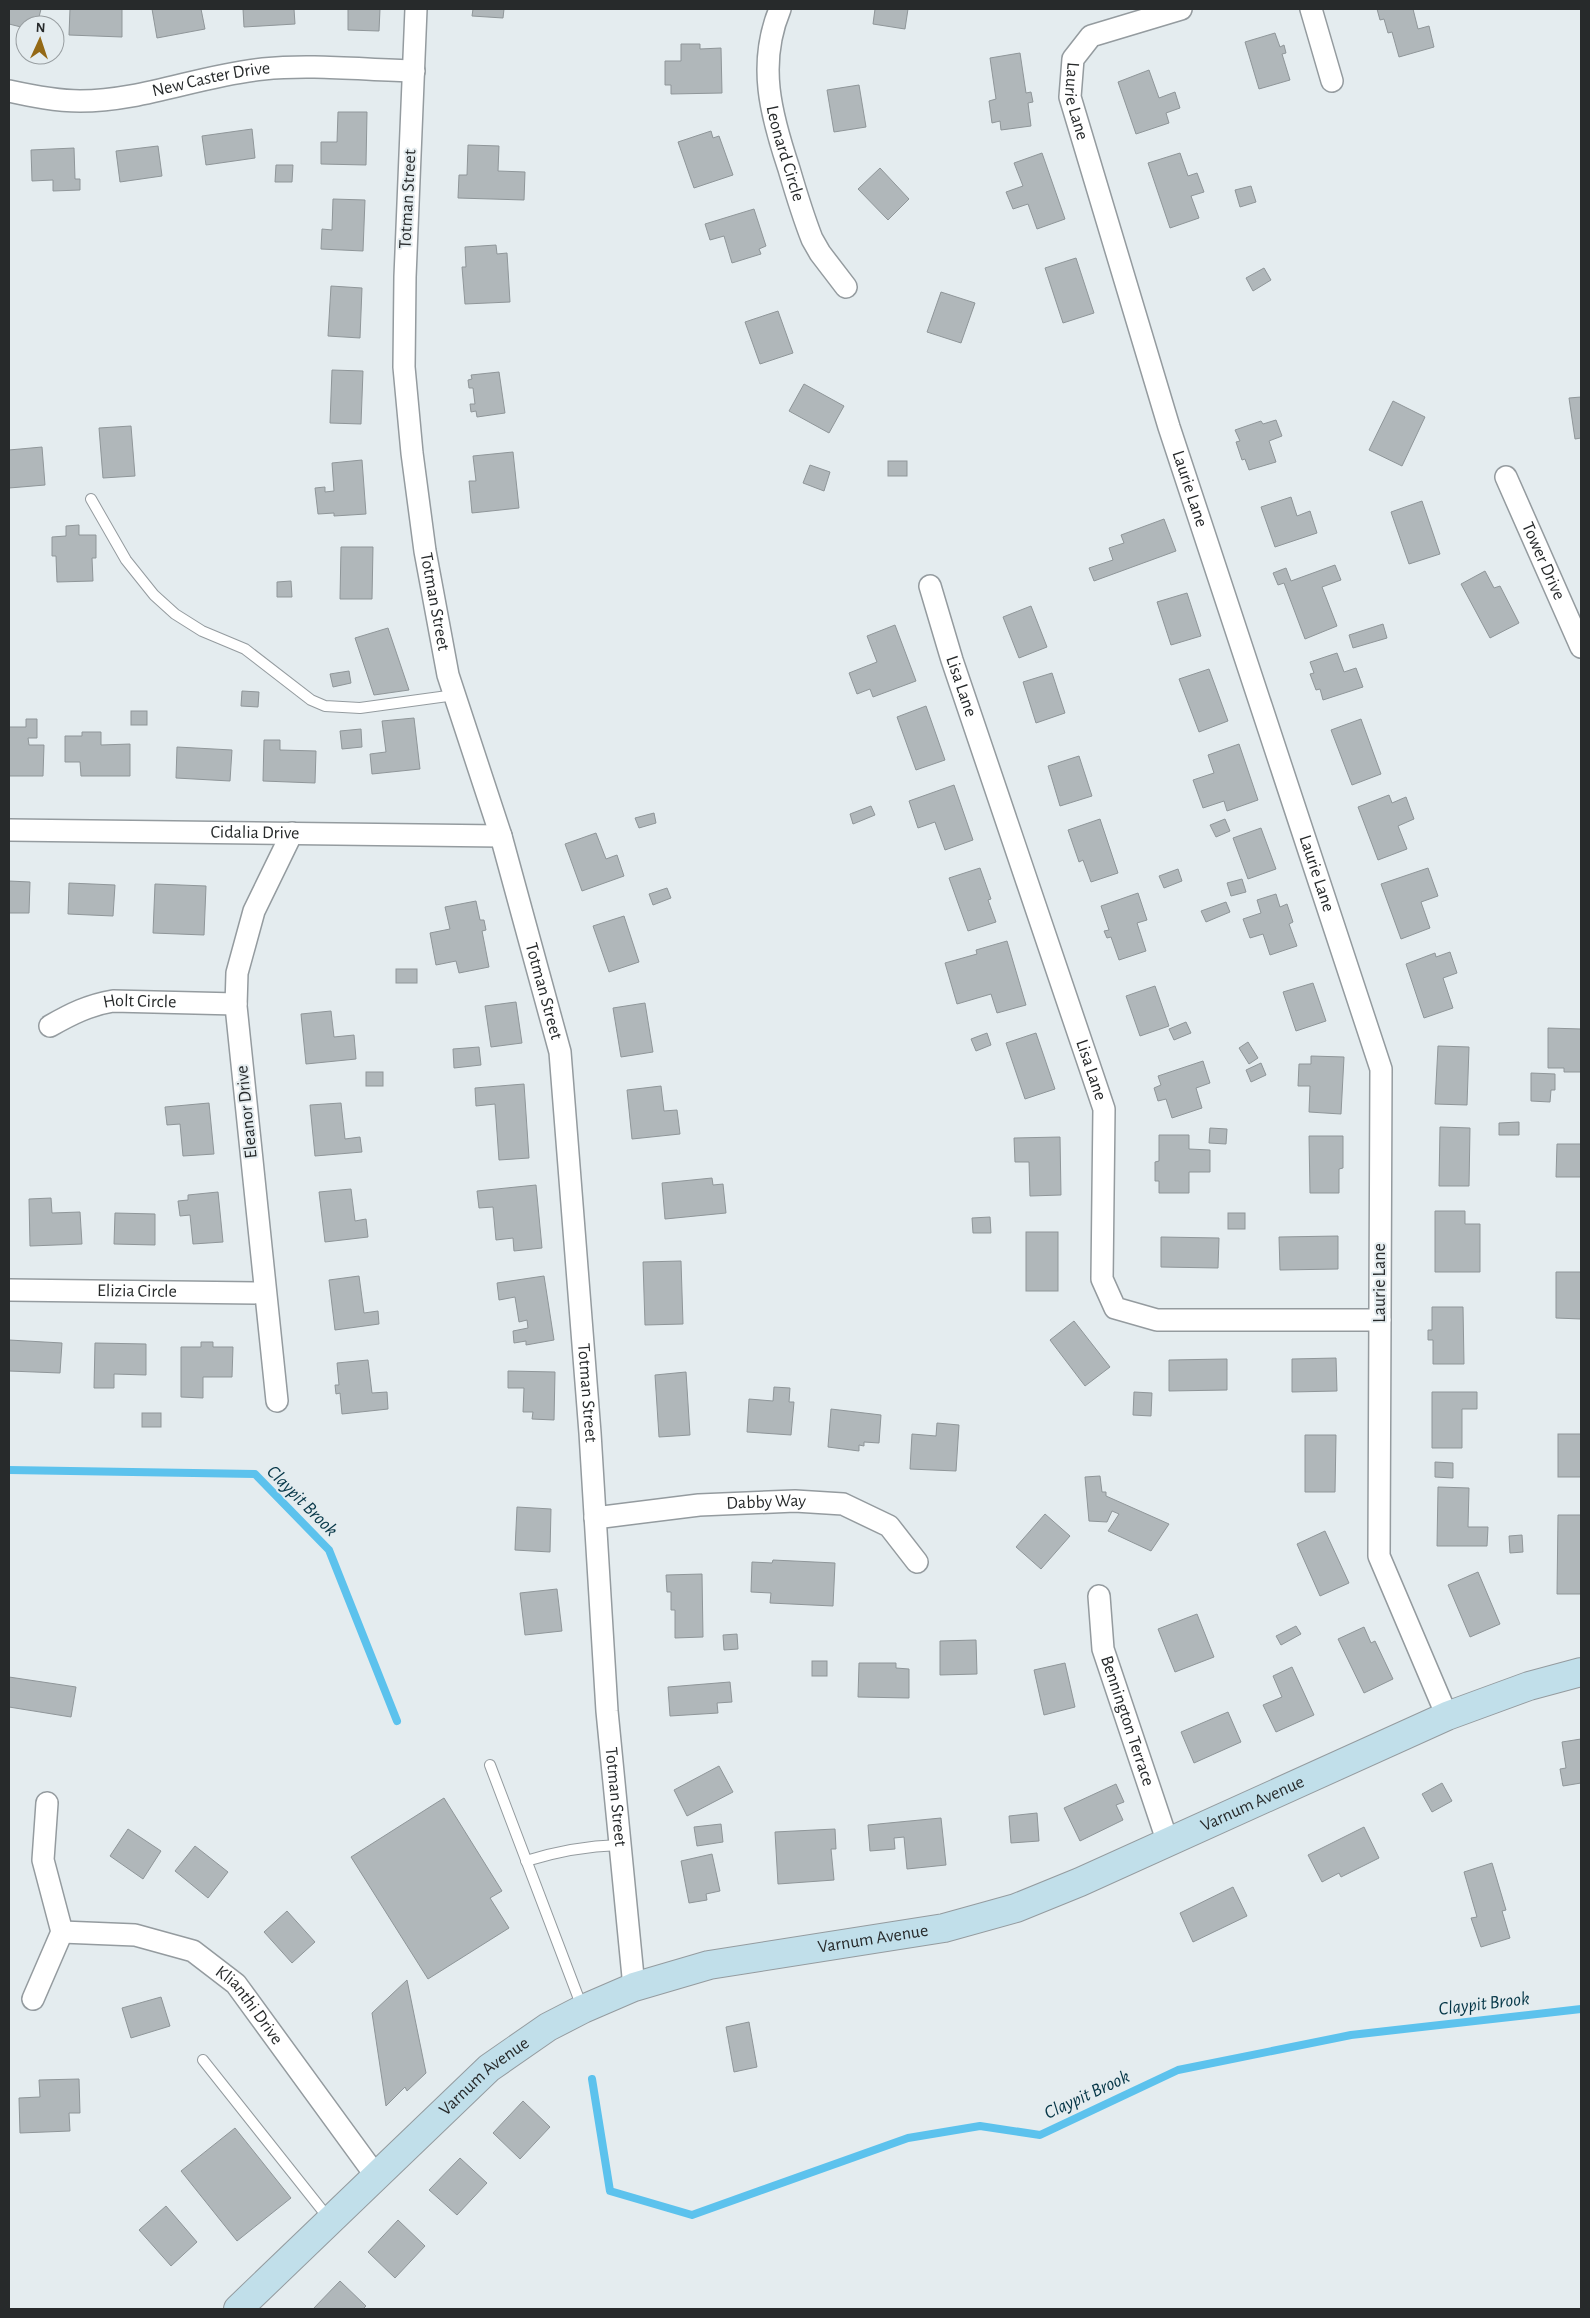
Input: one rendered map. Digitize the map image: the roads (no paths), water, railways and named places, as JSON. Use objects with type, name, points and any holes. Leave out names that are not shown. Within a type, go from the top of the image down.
[{"type":"main road","name":"Varnum Avenue","points":[[238,2309],[489,2068],[533,2036],[583,2009],[634,1987],[709,1966],[944,1928],[1016,1908],[1168,1843],[1447,1716],[1529,1686],[1581,1672]]},
{"type":"street","name":"Totman Street","points":[[416,9],[404,277],[404,367],[425,552],[448,674],[501,836],[560,1052],[595,1518],[607,1711],[634,1987]]},
{"type":"street","name":"Leonard Circle","points":[[780,9],[772,28],[767,74],[773,121],[812,239],[846,288]]},
{"type":"street","name":"Laurie Lane","points":[[1181,9],[1091,36],[1073,59],[1070,97],[1170,427],[1381,1069],[1378,1556],[1447,1716]]},
{"type":"street","points":[[1311,9],[1332,81]]},
{"type":"street","name":"New Caster Drive","points":[[9,91],[45,98],[80,101],[117,97],[263,68],[414,71]]},
{"type":"street","name":"Tower Drive","points":[[1506,477],[1581,647]]},
{"type":"street","name":"Lisa Lane","points":[[930,586],[952,660],[1104,1109],[1102,1279],[1115,1308],[1156,1320],[1380,1320]]},
{"type":"street","name":"Cidalia Drive","points":[[9,830],[501,836]]},
{"type":"street","name":"Eleanor Drive","points":[[277,1401],[236,1004],[237,973],[254,911],[292,833]]},
{"type":"street","name":"Holt Circle","points":[[50,1026],[76,1011],[94,1004],[113,1001],[236,1004]]},
{"type":"street","name":"Elizia Circle","points":[[9,1290],[266,1293]]},
{"type":"street","name":"Dabby Way","points":[[595,1518],[699,1505],[795,1501],[843,1504],[889,1526],[917,1562]]},
{"type":"street","name":"Bennington Terrace","points":[[1099,1596],[1103,1649],[1168,1843]]},
{"type":"street","points":[[33,1999],[62,1932],[43,1860],[47,1803]]},
{"type":"street","name":"Klianthi Drive","points":[[62,1932],[135,1935],[193,1951],[236,1984],[376,2176]]},
{"type":"lane","points":[[91,499],[126,560],[140,580],[168,608],[202,631],[245,649],[311,700],[325,706],[360,708],[455,695]]},
{"type":"lane","points":[[490,1765],[583,2009]]},
{"type":"lane","points":[[526,1861],[556,1852],[591,1846],[620,1845]]},
{"type":"lane","points":[[203,2060],[331,2220]]},
{"type":"waterway","name":"Claypit Brook","points":[[9,1470],[255,1474],[329,1550],[397,1721]]},
{"type":"waterway","name":"Claypit Brook","points":[[592,2079],[610,2191],[692,2215],[908,2138],[980,2126],[1040,2135],[1178,2070],[1351,2035],[1581,2009]]}]
